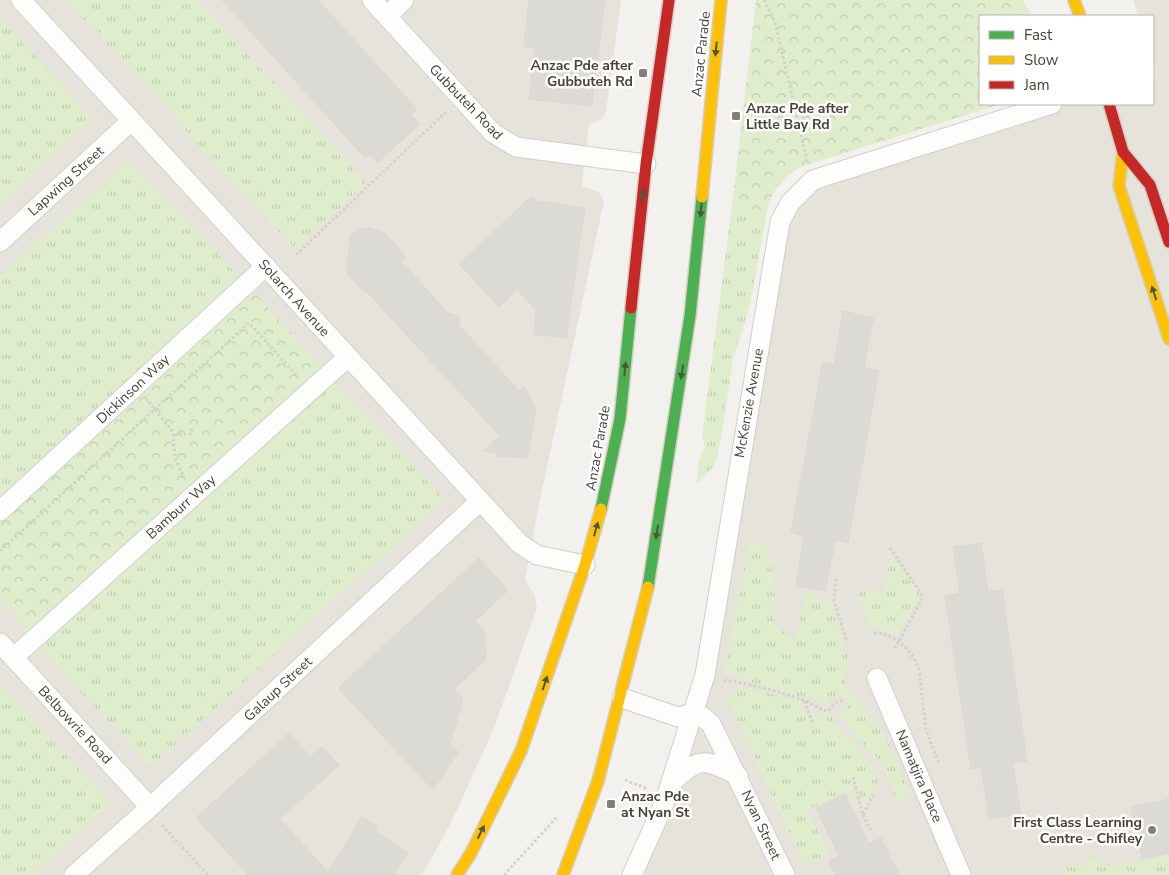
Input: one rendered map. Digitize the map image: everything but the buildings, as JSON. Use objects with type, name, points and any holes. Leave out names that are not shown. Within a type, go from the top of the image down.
[{"type":"main road","name":"Anzac Parade","points":[[457,875],[471,853],[521,751],[585,565],[601,511],[620,419],[646,164],[669,0]]},
{"type":"main road","name":"Anzac Parade","points":[[563,875],[598,781],[622,698],[645,604],[690,316],[721,0]]},
{"type":"main road","points":[[1074,0],[1080,15]]},
{"type":"main road","points":[[1109,105],[1123,152],[1119,186],[1169,339]]},
{"type":"main road","points":[[1123,152],[1150,185],[1169,242]]},
{"type":"street","name":"Solarch Avenue","points":[[21,0],[480,501],[528,550],[544,557],[585,565]]},
{"type":"street","name":"Gubbuteh Road","points":[[372,0],[460,98],[498,137],[516,147],[646,164]]},
{"type":"street","points":[[387,16],[404,0]]},
{"type":"street","name":"McKenzie Avenue","points":[[632,875],[664,804],[705,675],[780,222],[790,203],[812,180],[1049,105]]},
{"type":"street","name":"Lapwing Street","points":[[0,242],[131,121]]},
{"type":"street","name":"Dickinson Way","points":[[0,510],[266,266]]},
{"type":"street","name":"Bamburr Way","points":[[13,658],[348,357]]},
{"type":"street","name":"Galaup Street","points":[[74,875],[149,808],[480,501]]},
{"type":"street","name":"Belbowrie Road","points":[[0,644],[149,808]]},
{"type":"street","name":"Namatjira Place","points":[[878,678],[961,875]]},
{"type":"street","points":[[622,698],[678,717],[694,713]]},
{"type":"street","name":"Nyan Street","points":[[694,713],[703,717],[711,724],[785,875]]},
{"type":"street","name":"Nyan Street","points":[[670,785],[688,766],[703,761],[717,764],[738,776]]},
{"type":"path","points":[[764,0],[775,22],[812,180]]},
{"type":"path","points":[[296,255],[460,98]]},
{"type":"path","points":[[0,551],[249,323],[310,391]]},
{"type":"path","points":[[135,387],[155,409],[174,435],[176,463],[197,493]]},
{"type":"path","points":[[174,435],[191,434],[192,428]]},
{"type":"path","points":[[890,548],[922,595],[921,601],[895,648]]},
{"type":"path","points":[[836,579],[834,601],[847,642]]},
{"type":"path","points":[[874,632],[885,634],[899,641],[912,654],[919,669],[926,730],[943,773]]},
{"type":"path","points":[[723,680],[741,682],[804,701],[819,709],[828,711],[836,703],[845,699]]},
{"type":"path","points":[[804,701],[813,725]]},
{"type":"path","points":[[853,777],[863,815],[871,830]]},
{"type":"path","points":[[863,815],[873,795]]},
{"type":"path","points":[[149,808],[208,875]]},
{"type":"path","points":[[504,875],[558,816]]},
{"type":"shaded area","points":[[0,0],[621,0],[606,111],[602,119],[589,125],[582,183],[582,186],[599,192],[604,201],[538,509],[525,580],[535,595],[537,608],[494,728],[451,823],[422,875],[0,875]]},
{"type":"shaded area","points":[[1133,0],[1169,0],[1169,875],[632,875],[694,713],[780,222],[813,180],[1049,105],[1154,105],[1154,75],[1156,74],[1154,67],[1154,15],[1138,15]]},
{"type":"green space","points":[[66,0],[198,0],[366,183],[296,249],[254,206],[256,204],[248,196],[246,197],[215,164],[217,162],[210,154],[208,156],[178,122],[179,120],[102,39],[103,37],[96,29],[94,30]]},
{"type":"green space","points":[[756,0],[1023,0],[1030,15],[979,15],[979,105],[998,105],[800,167],[788,176],[774,191],[767,212],[732,205]]},
{"type":"green space","points":[[0,18],[93,119],[0,204]]},
{"type":"green space","points":[[128,160],[239,277],[0,496],[0,277]]},
{"type":"green space","points":[[732,205],[767,212],[750,305],[733,360],[718,456],[713,467],[697,483],[699,461],[704,447],[702,437]]},
{"type":"green space","points":[[252,290],[322,366],[31,633],[0,599],[0,519]]},
{"type":"green space","points":[[334,381],[444,500],[153,765],[145,762],[40,648]]},
{"type":"green space","points":[[750,538],[764,546],[770,556],[775,597],[773,618],[778,627],[795,642],[806,592],[815,595],[815,599],[831,602],[849,661],[844,672],[846,685],[885,737],[912,797],[897,801],[888,776],[879,759],[868,750],[838,714],[849,707],[841,694],[834,696],[825,705],[811,698],[805,699],[741,679],[730,671],[727,675],[724,672]]},
{"type":"green space","points":[[891,554],[919,593],[917,601],[897,636],[882,629],[871,629],[858,595],[863,589],[884,592]]},
{"type":"green space","points":[[0,683],[111,804],[33,875],[0,875]]},
{"type":"green space","points":[[743,688],[752,688],[803,704],[812,726],[814,724],[810,709],[831,717],[846,737],[855,743],[879,779],[864,811],[854,777],[850,779],[857,800],[854,801],[849,790],[807,810],[830,855],[805,866],[727,700]]},
{"type":"green space","points":[[1169,854],[1169,875],[1064,875],[1063,868],[1086,865],[1090,857],[1099,858],[1101,868]]},
{"type":"traffic: fast","points":[[648,587],[690,316],[702,197]]},
{"type":"traffic: fast","points":[[601,509],[620,419],[631,308]]},
{"type":"traffic: slow","points":[[702,197],[721,0]]},
{"type":"traffic: slow","points":[[1074,0],[1080,15]]},
{"type":"traffic: slow","points":[[1123,152],[1119,186],[1169,339]]},
{"type":"traffic: slow","points":[[457,875],[471,853],[521,751],[585,565],[601,509]]},
{"type":"traffic: slow","points":[[563,875],[598,781],[648,587]]},
{"type":"traffic: jam","points":[[631,308],[646,164],[669,0]]},
{"type":"traffic: jam","points":[[1109,105],[1123,152],[1150,185],[1169,242]]},
{"type":"place","name":"Anzac Pde after Gubbuteh Rd","points":[[643,73]]},
{"type":"place","name":"Anzac Pde after Little Bay Rd","points":[[736,116]]},
{"type":"place","name":"Anzac Pde at Nyan St","points":[[611,804]]},
{"type":"place","name":"First Class Learning Centre - Chifley","points":[[1152,830]]}]
